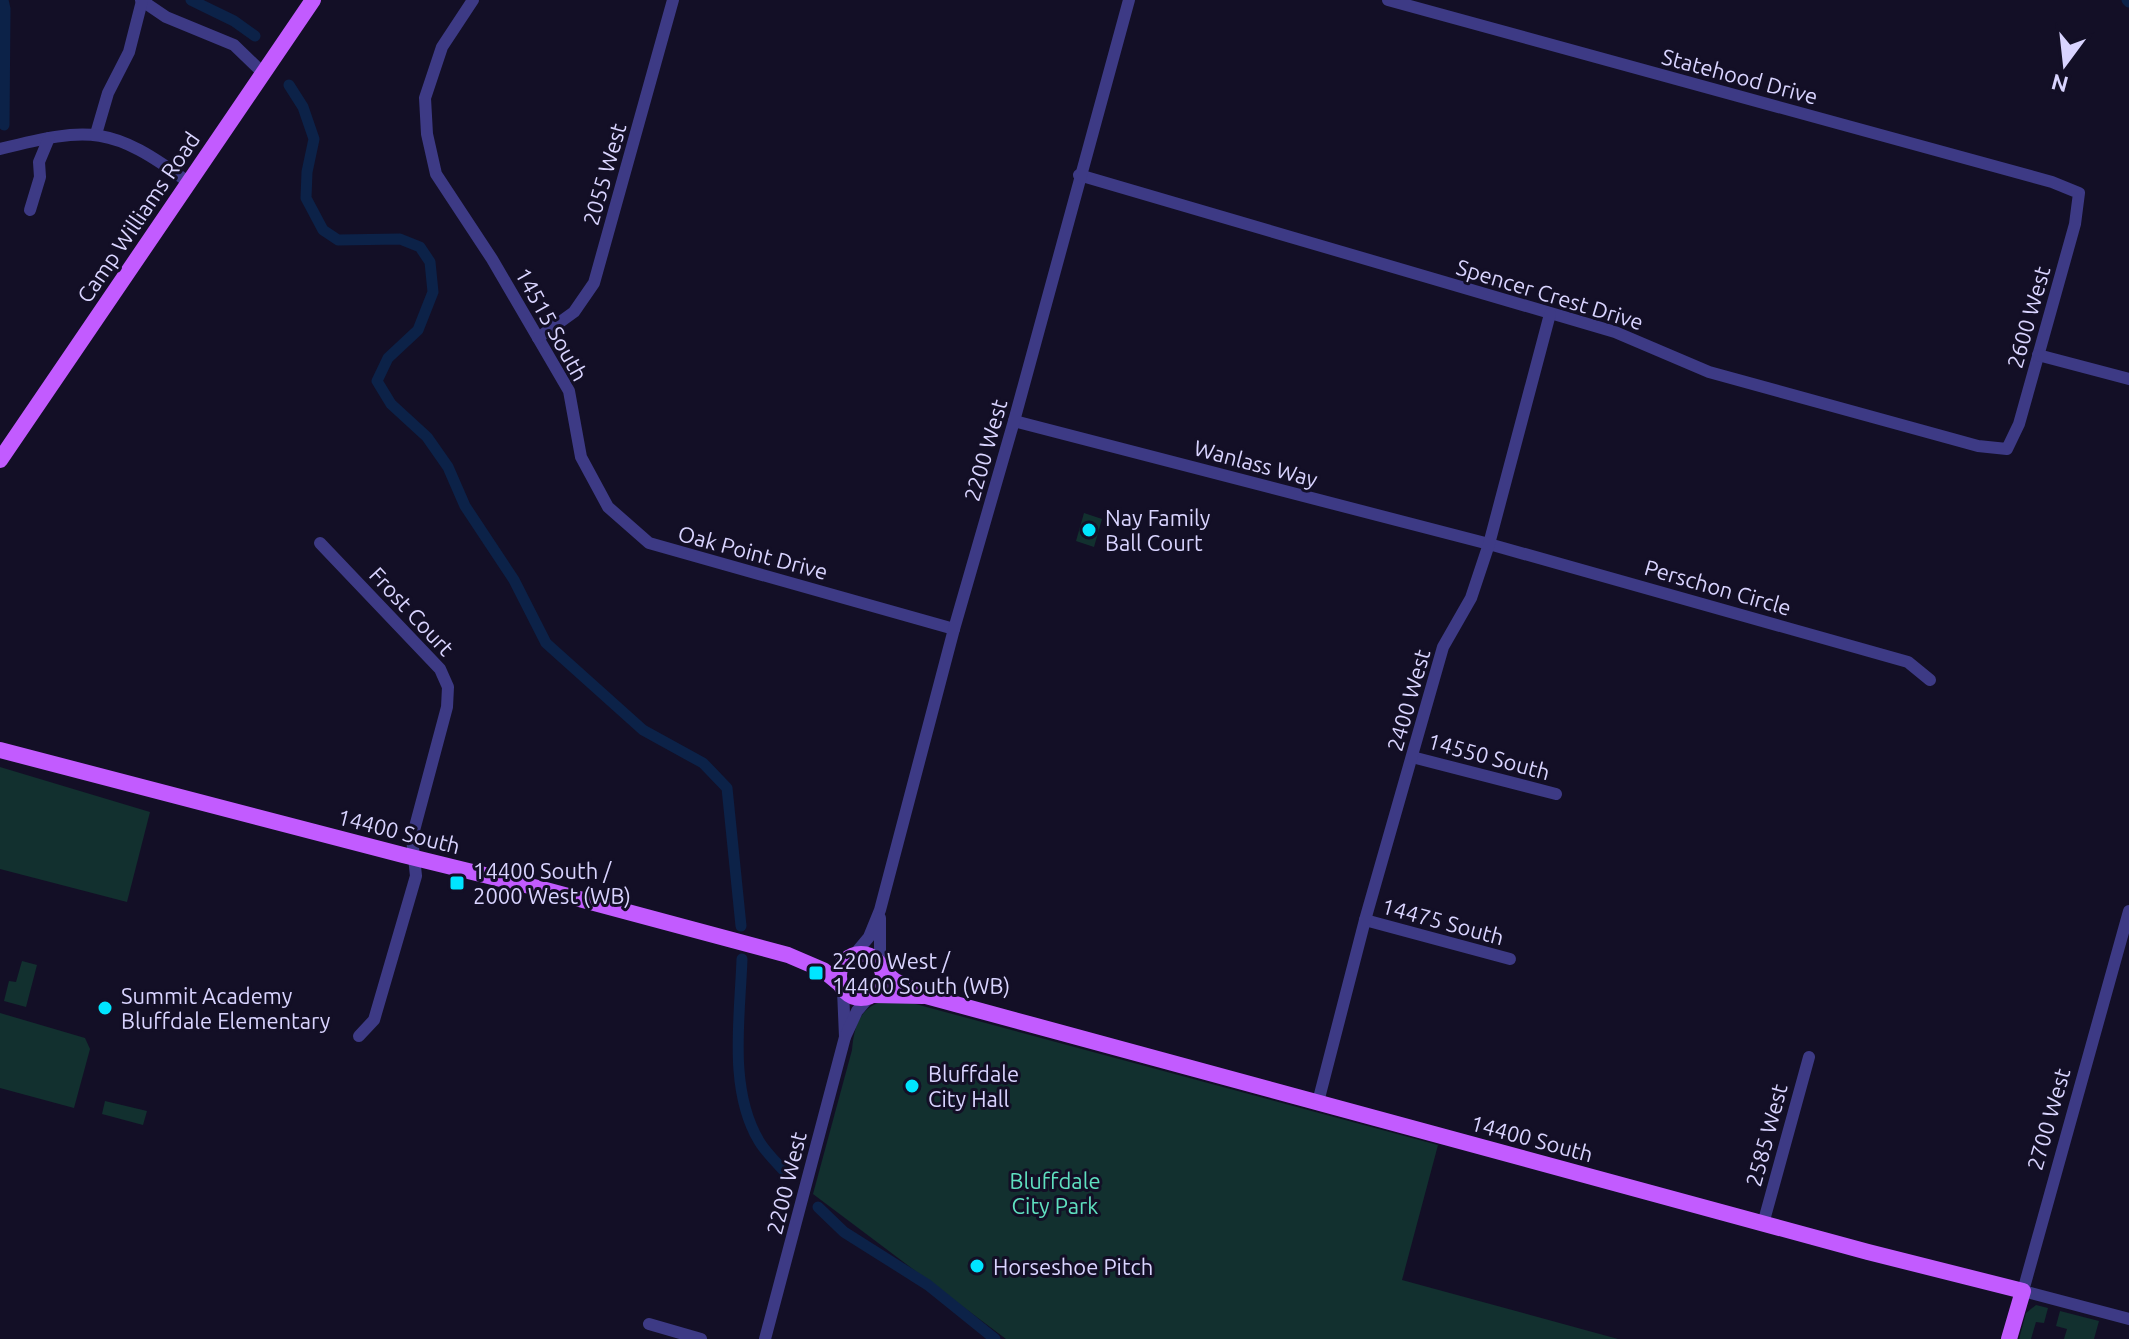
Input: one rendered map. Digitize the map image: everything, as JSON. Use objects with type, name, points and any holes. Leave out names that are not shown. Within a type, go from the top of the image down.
[{"type":"main road","name":"Camp Williams Road","points":[[0,460],[313,0]]},
{"type":"main road","name":"14400 South","points":[[0,750],[788,955],[823,970],[841,987]]},
{"type":"main road","name":"14400 South","points":[[788,955],[851,956]]},
{"type":"main road","points":[[868,955],[881,967],[882,983],[871,996],[855,998],[841,987],[839,970],[851,956],[868,955]]},
{"type":"main road","name":"14400 South","points":[[881,967],[895,981],[926,996],[1763,1224],[2023,1291]]},
{"type":"main road","name":"14400 South","points":[[871,996],[926,996]]},
{"type":"main road","name":"2700 West","points":[[2009,1339],[2023,1291]]},
{"type":"street","name":"14515 South","points":[[473,0],[442,47],[425,98],[427,134],[436,174],[492,259],[569,391],[581,457]]},
{"type":"street","name":"2055 West","points":[[538,338],[574,312],[594,283],[673,0]]},
{"type":"street","name":"2200 West","points":[[851,956],[869,937],[880,910],[954,629],[1129,0]]},
{"type":"street","name":"Statehood Drive","points":[[1388,0],[2052,182],[2079,193]]},
{"type":"street","points":[[96,134],[108,93],[129,52],[142,1],[166,17],[234,45],[263,73]]},
{"type":"street","points":[[0,149],[49,138],[96,134],[134,146],[188,182]]},
{"type":"street","points":[[30,210],[40,177],[39,162],[49,138]]},
{"type":"street","points":[[20,144],[39,162]]},
{"type":"street","name":"Spencer Crest Drive","points":[[1079,175],[1615,332],[1709,372],[1978,446],[2007,449]]},
{"type":"street","name":"2600 West","points":[[2007,449],[2019,424],[2075,224],[2079,193]]},
{"type":"street","name":"2400 West","points":[[1318,1102],[1365,920],[1443,647],[1471,598],[1489,544],[1550,314]]},
{"type":"street","points":[[2038,355],[2129,379]]},
{"type":"street","name":"Wanlass Way","points":[[1014,421],[1489,544]]},
{"type":"street","name":"Oak Point Drive","points":[[581,457],[608,507],[649,543],[954,629]]},
{"type":"street","name":"Frost Court","points":[[320,543],[440,669],[449,698],[412,838],[416,876],[374,1020],[359,1036]]},
{"type":"street","name":"Perschon Circle","points":[[1489,544],[1908,662],[1930,680]]},
{"type":"street","name":"14550 South","points":[[1412,757],[1556,794]]},
{"type":"street","name":"2200 West","points":[[880,910],[881,967]]},
{"type":"street","name":"2700 West","points":[[2023,1291],[2129,911]]},
{"type":"street","name":"14475 South","points":[[1365,920],[1510,959]]},
{"type":"street","name":"2200 West","points":[[841,987],[845,1037]]},
{"type":"street","name":"2200 West","points":[[765,1339],[845,1037],[857,1011],[871,996]]},
{"type":"street","name":"2585 West","points":[[1763,1224],[1809,1057]]},
{"type":"street","name":"14400 South","points":[[2023,1291],[2129,1319]]},
{"type":"street","points":[[649,1324],[701,1339]]},
{"type":"green space","name":"Nay Family Ball Court","points":[[1084,513],[1102,519],[1094,547],[1076,541]]},
{"type":"green space","points":[[0,767],[150,812],[127,902],[0,869]]},
{"type":"green space","points":[[22,961],[37,965],[26,1007],[4,1001],[9,981],[16,982]]},
{"type":"green space","name":"Bluffdale City Park","points":[[880,1002],[908,1002],[1438,1145],[1402,1280],[1618,1339],[1006,1339],[813,1194],[856,1028],[862,1015]]},
{"type":"green space","points":[[0,1013],[85,1038],[90,1049],[74,1108],[0,1088]]},
{"type":"green space","points":[[105,1101],[147,1111],[143,1125],[102,1114]]},
{"type":"green space","points":[[2036,1305],[2048,1308],[2044,1323],[2036,1322],[2031,1339],[2019,1339],[2026,1313]]},
{"type":"green space","points":[[2060,1311],[2099,1321],[2094,1339],[2064,1339],[2067,1329],[2056,1326]]},
{"type":"waterway","points":[[3,0],[4,125]]},
{"type":"waterway","points":[[191,0],[234,21],[255,36]]},
{"type":"waterway","points":[[289,85],[303,107],[314,139],[307,172],[306,198],[323,230],[338,240],[400,239],[420,247],[430,262],[433,292],[418,330],[388,358],[377,381],[391,404],[427,437],[448,467],[465,506],[514,580],[546,643],[643,730],[703,763],[727,788],[741,926]]},
{"type":"waterway","points":[[742,959],[738,1052],[743,1099],[759,1141],[787,1174]]},
{"type":"waterway","points":[[818,1207],[844,1232],[928,1285],[995,1339]]},
{"type":"place","name":"Nay Family Ball Court","points":[[1089,530]]},
{"type":"place","name":"14400 South / 2000 West (WB)","points":[[457,883]]},
{"type":"place","name":"2200 West / 14400 South (WB)","points":[[816,973]]},
{"type":"place","name":"Summit Academy Bluffdale Elementary","points":[[105,1008]]},
{"type":"place","name":"Bluffdale City Hall","points":[[912,1086]]},
{"type":"place","name":"Horseshoe Pitch","points":[[977,1266]]}]
